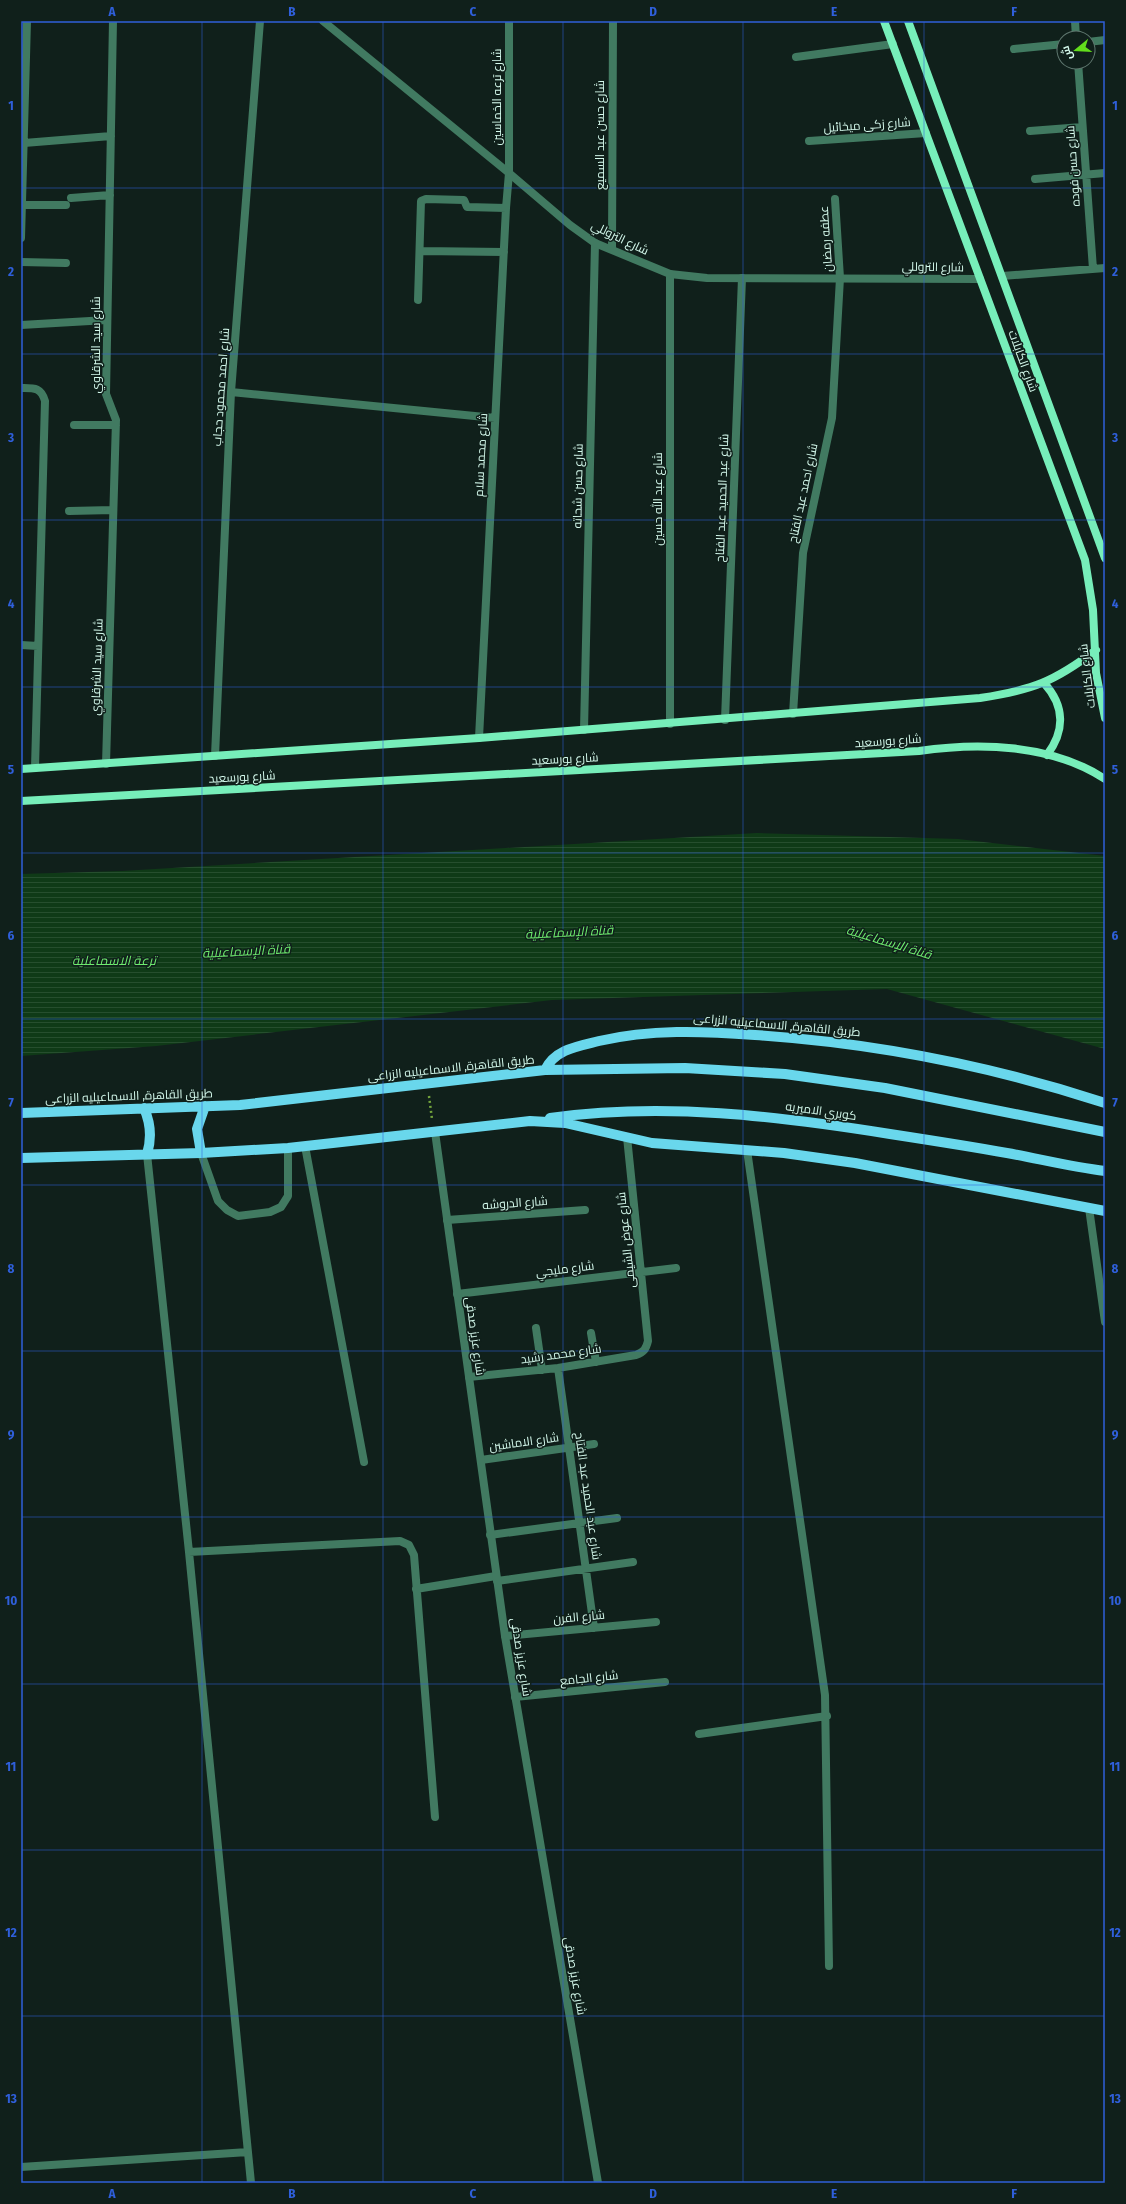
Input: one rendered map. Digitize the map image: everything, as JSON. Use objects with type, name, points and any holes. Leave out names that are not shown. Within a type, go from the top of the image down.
[{"type":"main road","name":"شارع الكابلات","points":[[884,21],[1085,560],[1093,610],[1100,695],[1105,718]]},
{"type":"main road","name":"شارع الكابلات","points":[[908,21],[1105,558]]},
{"type":"main road","name":"شارع بورسعيد","points":[[21,769],[725,720],[980,698],[1018,692],[1044,683],[1071,669],[1096,650]]},
{"type":"main road","points":[[1044,683],[1055,697],[1061,713],[1059,736],[1047,755]]},
{"type":"main road","name":"شارع بورسعيد","points":[[21,801],[918,752],[968,746],[1014,749],[1047,755],[1074,763],[1105,779]]},
{"type":"main road","name":"طريق القاهرة, الاسماعيليه الزراعى","points":[[21,1113],[240,1104],[546,1070],[548,1063],[558,1054],[588,1044],[622,1036],[656,1032],[691,1031],[777,1036],[877,1048],[1013,1075],[1105,1103]]},
{"type":"main road","points":[[546,1070],[685,1068],[785,1074],[885,1088],[1105,1132]]},
{"type":"main road","points":[[201,1153],[197,1129],[205,1106]]},
{"type":"main road","points":[[144,1108],[149,1122],[151,1136],[147,1154]]},
{"type":"main road","name":"كوبري الاميريه","points":[[530,1121],[579,1114],[629,1111],[752,1114],[1008,1153],[1075,1168],[1105,1171]]},
{"type":"main road","points":[[21,1158],[201,1153],[288,1148],[530,1121],[565,1123],[652,1142],[747,1150],[855,1163],[1105,1211]]},
{"type":"street","points":[[21,238],[27,21]]},
{"type":"street","name":"شارع سيد الشرقاوي","points":[[106,764],[116,425],[116,420],[106,394],[113,21]]},
{"type":"street","name":"شارع احمد محمود حجاب","points":[[216,756],[231,392],[260,21]]},
{"type":"street","name":"شارع التروللي","points":[[323,21],[509,173],[570,225],[596,243],[670,274],[707,278],[980,279]]},
{"type":"street","name":"شارع ترعه الخماسين","points":[[509,21],[509,173]]},
{"type":"street","name":"شارع حسن عبد السميع","points":[[612,250],[613,21]]},
{"type":"street","points":[[796,57],[893,44]]},
{"type":"street","points":[[1014,49],[1056,45]]},
{"type":"street","name":"شارع حسن فوده","points":[[1078,70],[1093,269]]},
{"type":"street","points":[[1030,131],[1082,127]]},
{"type":"street","name":"شارع زكى ميخائيل","points":[[809,140],[926,133]]},
{"type":"street","points":[[24,143],[111,136]]},
{"type":"street","name":"شارع محمد سلام","points":[[479,738],[509,173]]},
{"type":"street","points":[[1035,179],[1105,173]]},
{"type":"street","points":[[71,198],[110,195]]},
{"type":"street","name":"عطفه رمضان","points":[[835,198],[840,278]]},
{"type":"street","points":[[418,300],[421,201],[426,199],[464,200],[467,207],[506,208]]},
{"type":"street","points":[[22,205],[66,205]]},
{"type":"street","name":"شارع حسن شحاته","points":[[584,730],[596,243]]},
{"type":"street","points":[[420,251],[504,252]]},
{"type":"street","points":[[21,262],[66,262]]},
{"type":"street","points":[[1002,276],[1105,268]]},
{"type":"street","name":"شارع عبد الله حسين","points":[[670,274],[670,724]]},
{"type":"street","name":"شارع عبد الحميد عبد الفتاح","points":[[725,720],[742,278]]},
{"type":"street","name":"شارع احمد عبد الفتاح","points":[[793,714],[803,553],[832,418],[840,278]]},
{"type":"street","points":[[21,325],[107,320]]},
{"type":"street","points":[[21,388],[38,389],[41,391],[45,401],[35,768]]},
{"type":"street","points":[[231,392],[495,418]]},
{"type":"street","points":[[74,425],[116,425]]},
{"type":"street","points":[[69,511],[113,510]]},
{"type":"street","points":[[21,645],[38,646]]},
{"type":"street","name":"شارع عزيز صدقى","points":[[434,1132],[505,1636],[598,2183]]},
{"type":"street","name":"شارع عوض الشيمى","points":[[627,1137],[648,1341]]},
{"type":"street","points":[[305,1146],[364,1462]]},
{"type":"street","points":[[201,1153],[218,1201],[227,1210],[238,1216],[270,1212],[281,1207],[288,1196],[288,1148]]},
{"type":"street","points":[[747,1150],[826,1716],[829,1966]]},
{"type":"street","points":[[147,1154],[190,1552],[251,2183]]},
{"type":"street","points":[[1090,1208],[1105,1322]]},
{"type":"street","name":"شارع الدروشه","points":[[447,1220],[585,1210]]},
{"type":"street","name":"شارع مليجي","points":[[457,1294],[676,1268]]},
{"type":"street","points":[[536,1328],[542,1370]]},
{"type":"street","points":[[592,1333],[596,1362]]},
{"type":"street","name":"شارع محمد رشيد","points":[[469,1377],[558,1368],[642,1353],[646,1348],[648,1341]]},
{"type":"street","name":"شارع عبد الحميد عبد الفتاح","points":[[558,1368],[594,1628]]},
{"type":"street","name":"شارع الاماشين","points":[[481,1460],[594,1444]]},
{"type":"street","points":[[490,1535],[617,1518]]},
{"type":"street","points":[[190,1552],[400,1541],[409,1545],[412,1549],[416,1589],[435,1817]]},
{"type":"street","points":[[416,1589],[633,1562]]},
{"type":"street","name":"شارع الفرن","points":[[505,1636],[656,1622]]},
{"type":"street","name":"شارع الجامع","points":[[515,1697],[666,1682]]},
{"type":"street","points":[[700,1734],[826,1716]]},
{"type":"street","points":[[21,2167],[248,2152]]},
{"type":"path","points":[[426,1084],[434,1132]]},
{"type":"water","name":"ترعة الاسماعلية","points":[[757,833],[958,839],[1105,856],[1105,1049],[887,989],[552,1000],[156,1046],[21,1056],[21,874],[122,871]]},
{"type":"water label","name":"قناة الإسماعيلية","points":[[569,932]]},
{"type":"water label","name":"قناة الإسماعيلية","points":[[889,942]]},
{"type":"water label","name":"قناة الإسماعيلية","points":[[246,951]]}]
